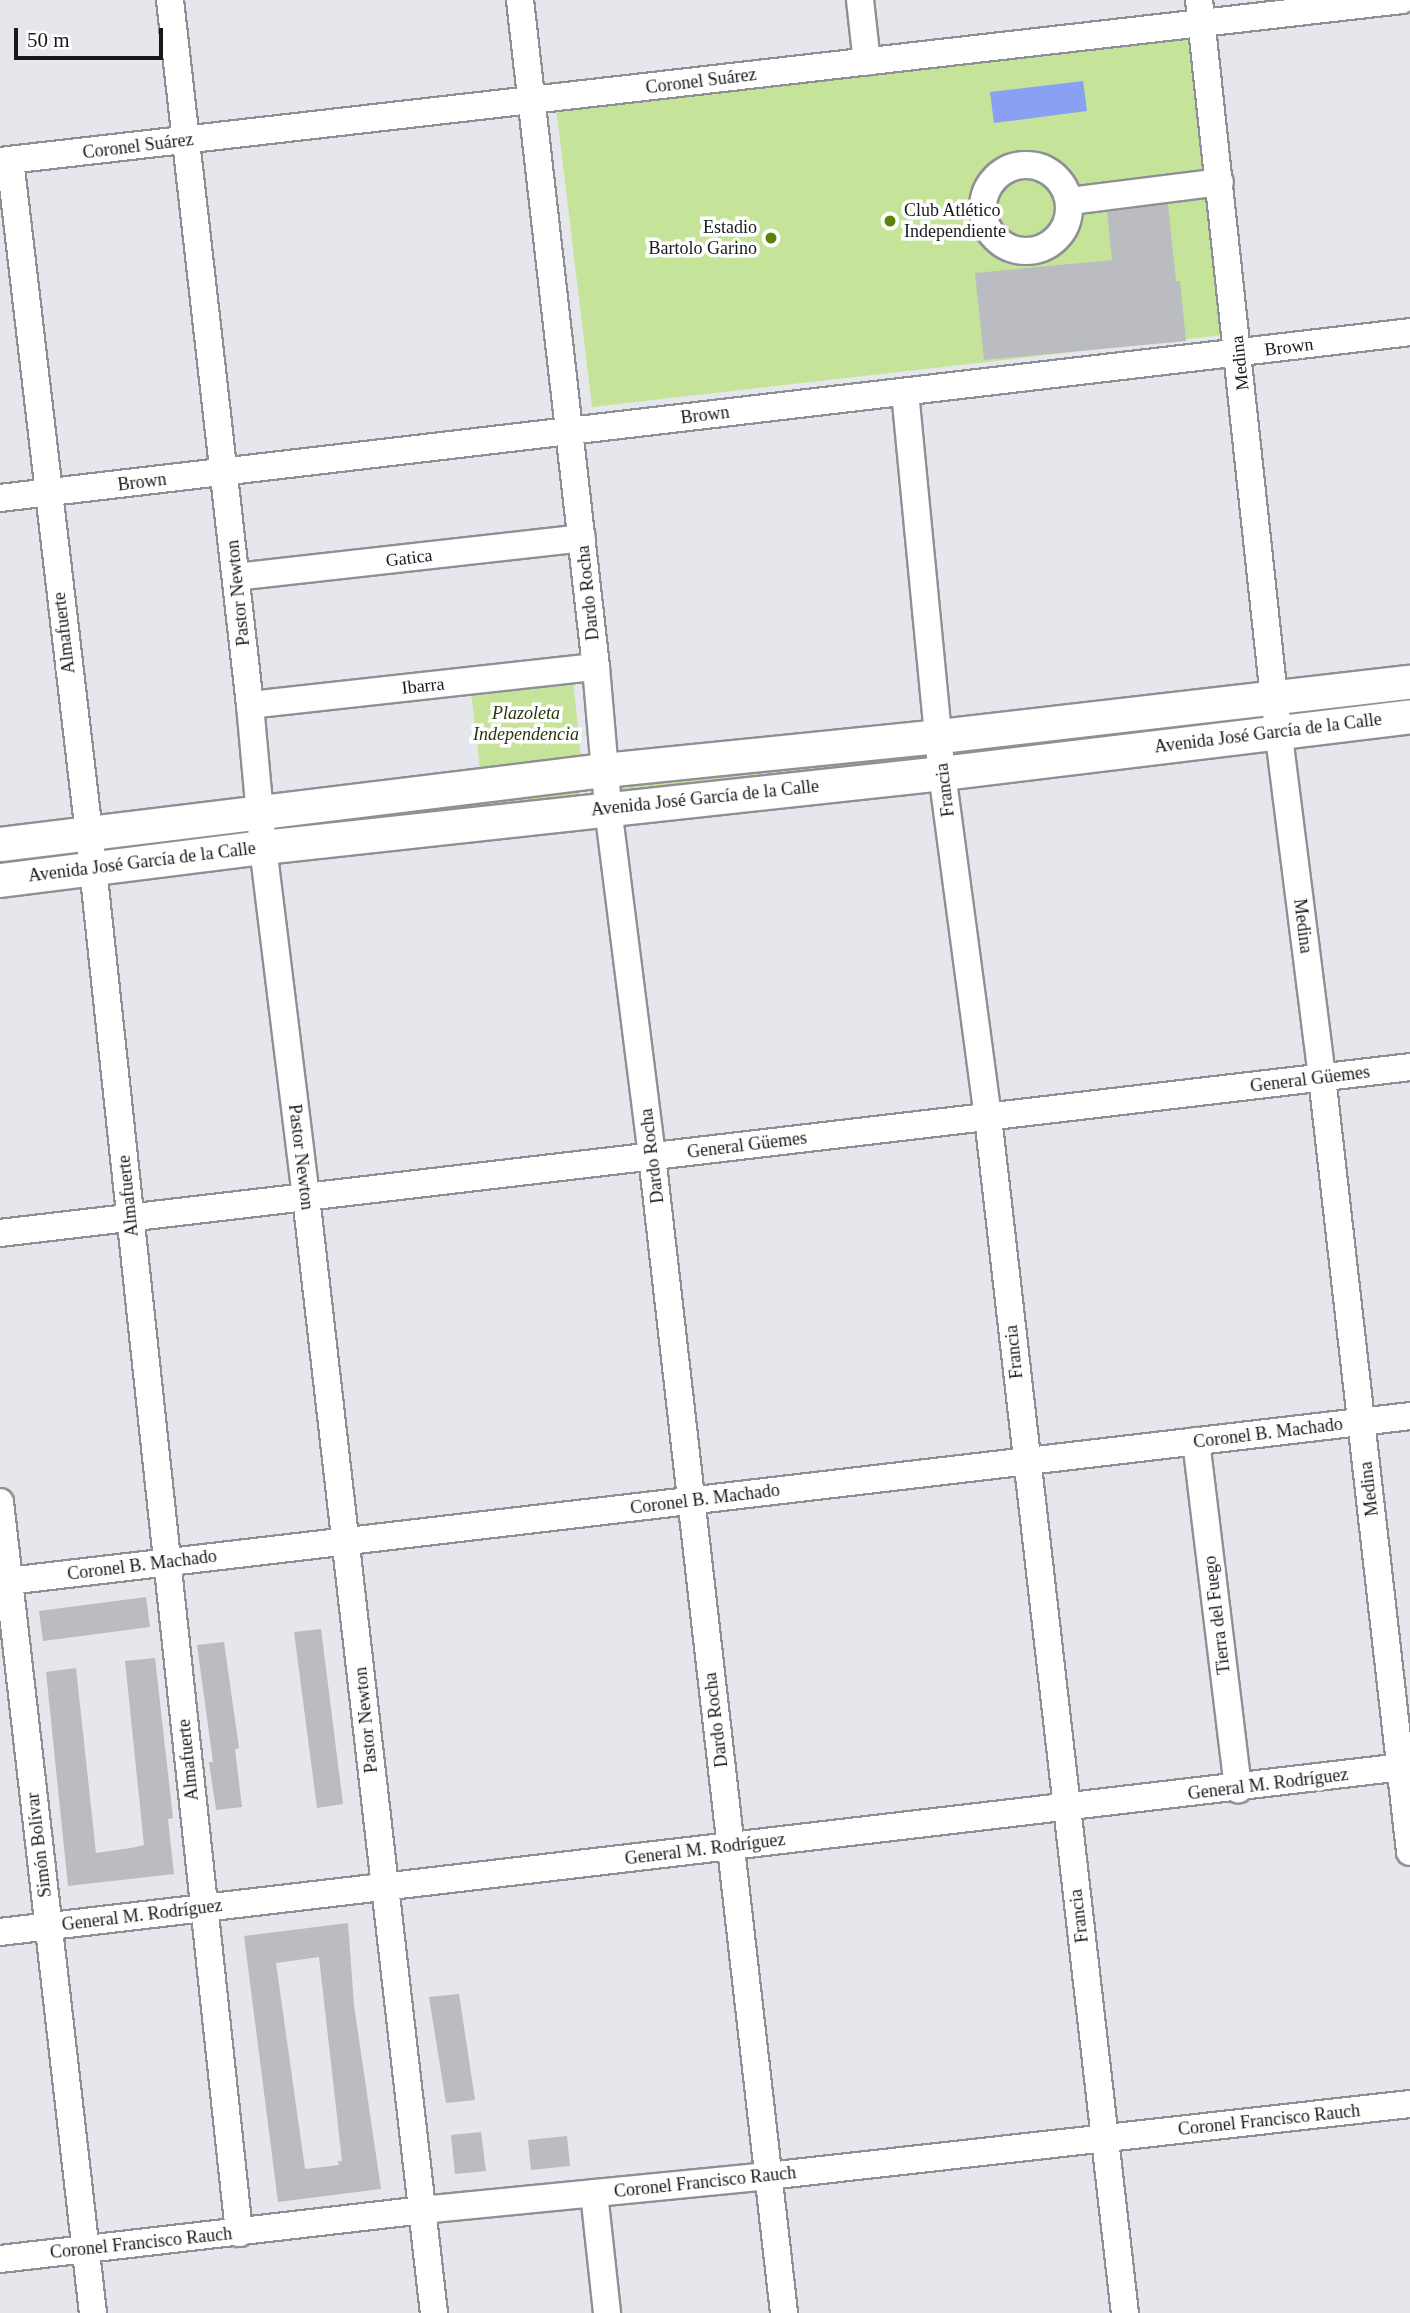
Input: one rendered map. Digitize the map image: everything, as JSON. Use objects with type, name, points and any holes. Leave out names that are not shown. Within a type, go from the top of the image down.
[{"type":"main road","name":"Avenida José García de la Calle","points":[[0,844],[604,770],[940,736],[1410,682]]},
{"type":"main road","name":"Avenida José García de la Calle","points":[[0,880],[263,847],[942,773],[1410,716]]},
{"type":"street","name":"Pastor Newton","points":[[170,0],[236,577],[263,847],[306,1197],[434,2313]]},
{"type":"street","name":"Dardo Rocha","points":[[520,0],[582,538],[608,808],[652,1156],[784,2313]]},
{"type":"street","points":[[860,0],[867,62]]},
{"type":"street","name":"Coronel Suárez","points":[[5,161],[867,62],[1200,12],[1402,0]]},
{"type":"street","name":"Medina","points":[[1200,12],[1239,352],[1274,697],[1405,1767],[1410,1852]]},
{"type":"street","name":"Almafuerte","points":[[5,161],[93,868],[239,2233]]},
{"type":"street","points":[[1070,201],[1220,181]]},
{"type":"street","name":"Brown","points":[[0,498],[1410,332]]},
{"type":"street","name":"Francia","points":[[905,392],[942,773],[988,1116],[1125,2313]]},
{"type":"street","name":"Gatica","points":[[236,577],[582,538]]},
{"type":"street","name":"Ibarra","points":[[250,705],[596,667]]},
{"type":"street","name":"General Güemes","points":[[0,1233],[1410,1067]]},
{"type":"street","name":"Coronel B. Machado","points":[[4,1581],[1410,1416]]},
{"type":"street","name":"Tierra del Fuego","points":[[1196,1441],[1238,1788]]},
{"type":"street","name":"Simón Bolívar","points":[[0,1502],[4,1581],[93,2313]]},
{"type":"street","name":"General M. Rodríguez","points":[[0,1932],[1405,1767]]},
{"type":"street","name":"Coronel Francisco Rauch","points":[[0,2259],[422,2210],[768,2176],[1410,2104]]},
{"type":"street","points":[[594,2193],[607,2313]]},
{"type":"green space","name":"Club Atlético Independiente","points":[[1187,35],[1223,335],[592,407],[556,107]]},
{"type":"green space","name":"Plazoleta Independencia","points":[[573,680],[581,758],[480,769],[471,691]]},
{"type":"green space","points":[[918,747],[920,766],[619,798],[617,780]]},
{"type":"green space","points":[[578,785],[581,804],[279,836],[277,818]]},
{"type":"water","points":[[1083,81],[1087,111],[994,123],[990,92]]},
{"type":"building","points":[[1168,204],[1186,341],[984,360],[975,273],[1112,260],[1107,212]]},
{"type":"building","points":[[146,1597],[150,1627],[43,1641],[39,1611]]},
{"type":"building","points":[[321,1629],[343,1804],[317,1808],[294,1632]]},
{"type":"building","points":[[224,1642],[239,1748],[235,1749],[242,1807],[216,1810],[209,1762],[213,1762],[197,1645]]},
{"type":"building","points":[[155,1658],[173,1818],[168,1819],[174,1874],[68,1886],[46,1672],[76,1668],[96,1853],[144,1845],[125,1661]]},
{"type":"building","points":[[348,1923],[354,2005],[381,2189],[278,2202],[244,1936]],"holes":[[[319,1957],[342,2161],[338,2161],[339,2165],[305,2169],[276,1963]]]},
{"type":"building","points":[[459,1994],[475,2100],[446,2103],[429,1997]]},
{"type":"building","points":[[481,2132],[486,2171],[455,2174],[451,2135]]},
{"type":"building","points":[[567,2136],[570,2166],[531,2170],[528,2140]]},
{"type":"place","name":"Club Atlético Independiente","points":[[890,221]]},
{"type":"place","name":"Estadio Bartolo Garino","points":[[771,238]]}]
